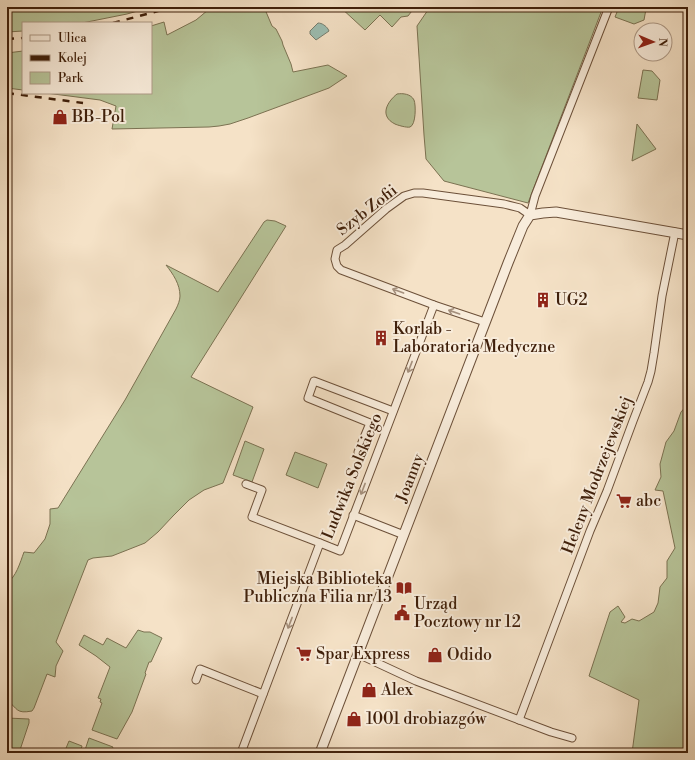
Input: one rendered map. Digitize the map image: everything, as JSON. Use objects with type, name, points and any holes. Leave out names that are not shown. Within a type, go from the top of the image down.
[{"type":"street","points":[[609,7],[535,196],[530,215],[556,212],[688,235]]},
{"type":"street","name":"Szyb Zofii","points":[[434,305],[341,270],[337,266],[335,259],[337,250],[345,245],[386,209],[404,196],[414,193],[504,204],[520,208],[530,215]]},
{"type":"street","name":"Joanny","points":[[320,753],[516,242],[530,215]]},
{"type":"street","name":"Heleny Modrzejewskiej","points":[[520,720],[590,531],[607,491],[632,421],[648,382],[674,232]]},
{"type":"street","points":[[434,305],[485,322]]},
{"type":"street","name":"Ludwika Solskiego","points":[[241,753],[320,544],[340,551],[434,305]]},
{"type":"street","points":[[358,452],[370,423],[308,398],[314,381],[393,411]]},
{"type":"street","points":[[246,484],[262,490],[252,517],[320,544]]},
{"type":"street","points":[[353,515],[404,535]]},
{"type":"street","points":[[358,654],[416,681],[551,732],[572,738]]},
{"type":"street","points":[[196,680],[200,669],[263,694]]},
{"type":"green space","points":[[7,7],[152,7],[87,22],[22,22],[22,31],[7,32]]},
{"type":"green space","points":[[217,7],[264,7],[272,26],[276,29],[282,41],[293,72],[328,65],[347,76],[329,88],[248,118],[230,124],[209,127],[112,129],[116,106],[100,100],[54,94],[152,94],[152,26],[164,22],[167,35],[196,20],[208,10]]},
{"type":"green space","points":[[340,7],[415,7],[408,16],[401,17],[392,27],[380,15],[365,30]]},
{"type":"green space","points":[[430,7],[603,7],[528,203],[444,181],[426,159],[417,26]]},
{"type":"green space","points":[[619,7],[644,7],[646,9],[644,20],[633,22],[633,24],[615,17]]},
{"type":"green space","points":[[22,51],[22,90],[7,88],[7,53]]},
{"type":"green space","points":[[643,70],[652,71],[660,80],[657,100],[638,98]]},
{"type":"green space","points":[[397,94],[407,94],[414,100],[414,119],[410,127],[395,124],[387,117],[386,109],[390,101]]},
{"type":"green space","points":[[637,124],[656,149],[632,161]]},
{"type":"green space","points":[[267,220],[275,221],[286,226],[191,377],[253,407],[223,483],[204,490],[189,500],[158,532],[145,543],[112,556],[88,560],[56,642],[63,651],[56,666],[55,677],[47,674],[32,711],[20,711],[7,700],[7,583],[15,573],[24,552],[34,553],[45,539],[50,524],[50,509],[58,508],[125,400],[176,309],[180,298],[179,287],[174,276],[166,265],[218,292],[264,222]]},
{"type":"green space","points":[[688,404],[688,753],[632,753],[639,700],[589,676],[610,612],[618,606],[625,617],[621,622],[625,623],[632,619],[639,621],[654,612],[658,603],[660,587],[667,578],[667,561],[675,548],[663,491],[655,490],[661,477],[660,464],[666,442],[674,431],[681,412]]},
{"type":"green space","points":[[245,441],[264,449],[252,482],[233,475]]},
{"type":"green space","points":[[295,452],[327,464],[318,488],[286,475]]},
{"type":"green space","points":[[138,630],[150,632],[162,638],[151,662],[149,662],[132,712],[117,739],[92,730],[102,703],[100,702],[101,699],[98,698],[110,667],[79,645],[84,635],[103,645],[107,638],[126,648]]},
{"type":"green space","points":[[7,718],[29,719],[19,753],[7,753]]},
{"type":"green space","points":[[89,738],[113,747],[110,753],[84,753]]},
{"type":"green space","points":[[69,741],[82,746],[80,753],[64,753]]},
{"type":"water","points":[[318,23],[325,26],[329,31],[316,40],[310,34],[310,31]]},
{"type":"railway","points":[[117,22],[173,7]]},
{"type":"railway","points":[[7,39],[22,38]]},
{"type":"railway","points":[[7,93],[83,103]]},
{"type":"place","name":"BB-Pol","points":[[60,117]]},
{"type":"place","name":"UG2","points":[[543,300]]},
{"type":"place","name":"Korlab - Laboratoria Medyczne","points":[[381,338]]},
{"type":"place","name":"abc","points":[[624,501]]},
{"type":"place","name":"Miejska Biblioteka Publiczna Filia nr 13","points":[[404,588]]},
{"type":"place","name":"Urząd Pocztowy nr 12","points":[[402,613]]},
{"type":"place","name":"Spar Express","points":[[304,654]]},
{"type":"place","name":"Odido","points":[[435,655]]},
{"type":"place","name":"Alex","points":[[369,690]]},
{"type":"place","name":"1001 drobiazgów","points":[[354,719]]}]
